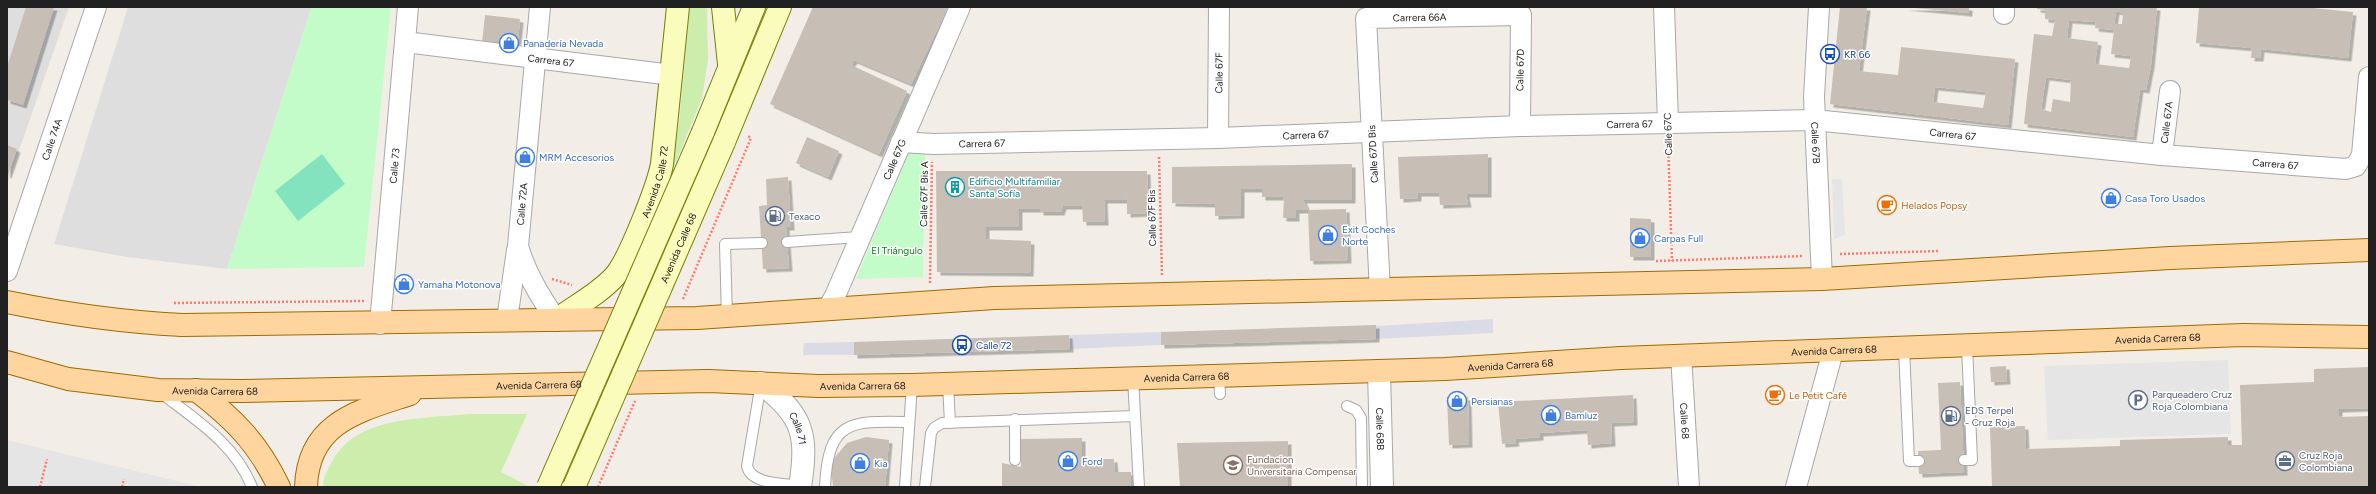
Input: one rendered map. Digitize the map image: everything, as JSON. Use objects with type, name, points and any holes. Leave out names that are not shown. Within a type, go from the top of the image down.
[{"type":"main road","name":"Avenida Calle 72","points":[[556,320],[606,285],[616,275],[626,258],[660,176],[672,75],[678,7]]},
{"type":"main road","points":[[723,7],[730,67]]},
{"type":"main road","points":[[548,487],[703,132],[754,7]]},
{"type":"main road","name":"Avenida Calle 68","points":[[574,487],[733,138],[780,7]]},
{"type":"main road","points":[[7,302],[75,315],[175,325],[380,324],[507,320],[727,317],[994,298],[1162,296],[1822,279],[2177,258],[2369,250]]},
{"type":"main road","name":"Avenida Carrera 68","points":[[7,362],[68,378],[158,390],[432,388],[709,381],[818,386],[912,385],[1133,378],[1219,385],[1379,371],[1681,355],[1833,351],[2244,335],[2369,337]]},
{"type":"main road","points":[[306,487],[307,473],[314,450],[336,423],[363,410],[432,388]]},
{"type":"main road","points":[[196,390],[227,414],[250,438],[267,462],[279,487]]},
{"type":"street","name":"Calle 74A","points":[[7,271],[96,7]]},
{"type":"street","name":"Calle 73","points":[[380,324],[408,7]]},
{"type":"street","name":"Calle 72A","points":[[540,7],[518,246],[525,268],[533,285],[556,320]]},
{"type":"street","name":"Calle 67G","points":[[827,310],[835,296],[859,237],[960,7]]},
{"type":"street","name":"Calle 67F","points":[[1218,138],[1219,7]]},
{"type":"street","name":"Calle 67C","points":[[1664,7],[1668,122]]},
{"type":"street","name":"Calle 67B","points":[[1819,7],[1814,120],[1822,279]]},
{"type":"street","name":"Carrera 66A","points":[[1366,18],[1521,15]]},
{"type":"street","name":"Calle 67D","points":[[1520,126],[1521,15]]},
{"type":"street","name":"Calle 67D Bis","points":[[1366,18],[1380,290]]},
{"type":"street","name":"Carrera 67","points":[[405,42],[672,75]]},
{"type":"street","points":[[2368,102],[2369,77]]},
{"type":"street","name":"Calle 67A","points":[[2162,155],[2170,91]]},
{"type":"street","name":"Carrera 67","points":[[901,142],[932,144],[1218,138],[1520,126],[1814,120],[2162,155],[2346,169],[2356,166],[2362,155],[2368,102]]},
{"type":"street","points":[[507,320],[518,246]]},
{"type":"street","points":[[1796,487],[1833,351]]},
{"type":"street","name":"Calle 68","points":[[1681,355],[1688,487]]},
{"type":"street","name":"Calle 68B","points":[[1379,371],[1382,487]]},
{"type":"street","name":"Calle 71","points":[[761,383],[793,412],[801,429],[804,449],[801,486]]},
{"type":"lane","points":[[787,242],[859,237]]},
{"type":"lane","points":[[727,317],[725,244],[762,243]]},
{"type":"lane","points":[[1964,460],[1972,460],[1968,346]]},
{"type":"lane","points":[[1904,348],[1909,461],[1919,461]]},
{"type":"lane","points":[[1133,378],[1139,487]]},
{"type":"lane","points":[[761,383],[747,466],[748,472],[757,479],[801,486]]},
{"type":"lane","points":[[948,384],[950,423]]},
{"type":"lane","points":[[905,487],[912,385]]},
{"type":"lane","points":[[158,390],[222,441],[246,472],[252,487]]},
{"type":"lane","points":[[1347,406],[1356,410],[1361,418],[1362,487]]},
{"type":"lane","points":[[924,487],[931,433],[937,426],[950,423],[1015,419],[1135,416]]},
{"type":"lane","points":[[1015,419],[1015,460]]},
{"type":"lane","points":[[824,487],[826,462],[829,449],[840,434],[851,426],[866,421],[910,422]]},
{"type":"path","name":"Calle 67C","points":[[1668,122],[1672,261]]},
{"type":"path","points":[[673,318],[684,297],[751,138],[733,138]]},
{"type":"path","name":"Calle 67F Bis","points":[[1158,139],[1162,296]]},
{"type":"path","name":"Calle 67F Bis A","points":[[930,284],[932,144]]},
{"type":"path","points":[[168,303],[365,301]]},
{"type":"path","points":[[598,487],[644,382]]},
{"type":"path","points":[[40,487],[47,459]]},
{"type":"path","points":[[122,487],[124,478]]},
{"type":"shaded area","points":[[7,7],[69,7],[7,185]]},
{"type":"shaded area","points":[[128,7],[308,7],[311,9],[227,269],[127,257],[54,244]]},
{"type":"shaded area","points":[[1832,179],[1842,179],[1845,235],[1834,239]]},
{"type":"shaded area","points":[[1493,319],[1493,333],[1376,339],[1376,326]]},
{"type":"shaded area","points":[[1161,332],[1161,345],[1070,349],[1069,335]]},
{"type":"shaded area","points":[[854,342],[854,355],[803,355],[804,343]]},
{"type":"shaded area","name":"Parqueadero Cruz Roja Colombiana","points":[[2228,360],[2231,434],[2048,440],[2044,366]]},
{"type":"shaded area","points":[[7,440],[202,487],[7,487]]},
{"type":"green space","points":[[308,7],[391,7],[364,267],[227,269],[311,9]]},
{"type":"green space","points":[[690,7],[707,7],[708,59],[702,98],[670,176],[679,123]]},
{"type":"green space","name":"El Triángulo","points":[[909,152],[925,152],[923,277],[856,279]]},
{"type":"green space","points":[[322,154],[345,184],[298,221],[275,191]]},
{"type":"green space","points":[[469,414],[527,414],[501,472],[530,487],[323,487],[327,471],[332,462],[343,447],[357,435],[374,427],[393,422]]},
{"type":"building","points":[[26,7],[54,7],[23,105],[7,100],[7,67]]},
{"type":"building","points":[[813,7],[948,7],[911,84],[854,60],[851,65],[907,91],[879,154],[770,104]]},
{"type":"building","points":[[1840,7],[1867,7],[1859,71],[1898,75],[1901,47],[2015,59],[2008,125],[1830,104]],"holes":[[[1935,87],[1986,92],[1983,108],[1933,102]]]},
{"type":"building","points":[[1904,7],[1969,7],[1969,13]]},
{"type":"building","points":[[2037,7],[2157,7],[2151,65],[2146,90],[2140,89],[2133,137],[2024,124],[2034,34],[2052,36],[2055,20],[2045,19],[2045,10],[2037,9]],"holes":[[[2116,11],[2123,13],[2122,24],[2114,24]],[[2069,20],[2096,22],[2095,28],[2114,30],[2111,54],[2131,56],[2129,68],[2095,64],[2098,42],[2067,38]],[[2046,77],[2071,80],[2070,102],[2053,99],[2051,112],[2041,109]]]},
{"type":"building","points":[[2199,7],[2303,7],[2353,12],[2348,58],[2261,49],[2260,58],[2251,58],[2252,48],[2196,43]]},
{"type":"building","points":[[485,15],[520,19],[518,40],[512,46],[482,43]]},
{"type":"building","points":[[807,137],[839,151],[828,177],[796,163]]},
{"type":"building","points":[[7,145],[17,149],[8,175],[7,175]]},
{"type":"building","points":[[1488,154],[1488,194],[1466,194],[1468,204],[1440,205],[1439,193],[1418,193],[1418,198],[1400,199],[1398,157]]},
{"type":"building","points":[[1352,164],[1352,200],[1303,200],[1308,210],[1296,210],[1296,218],[1283,218],[1284,197],[1262,197],[1262,189],[1241,189],[1241,215],[1215,216],[1215,204],[1172,203],[1172,167]]},
{"type":"building","points":[[936,171],[1147,171],[1148,213],[1127,214],[1127,188],[1126,200],[1104,200],[1105,222],[1083,222],[1082,201],[1082,206],[1063,206],[1061,212],[1040,212],[1040,209],[1019,209],[1019,227],[986,227],[986,239],[1031,241],[1030,273],[937,272]]},
{"type":"building","name":"Texaco","points":[[788,177],[791,227],[786,227],[789,268],[763,269],[759,206],[767,205],[766,179]]},
{"type":"building","name":"Exit Coches Norte","points":[[1346,209],[1348,260],[1310,261],[1308,210]]},
{"type":"building","name":"Carpas Full","points":[[1630,218],[1651,219],[1651,257],[1630,257]]},
{"type":"building","points":[[1376,325],[1376,339],[1161,345],[1161,332]]},
{"type":"building","name":"Calle 72","points":[[1069,335],[1070,349],[854,355],[854,342]]},
{"type":"building","points":[[2006,366],[2007,381],[1991,382],[1990,367]]},
{"type":"building","points":[[2369,367],[2369,408],[2339,409],[2339,417],[2369,416],[2369,487],[1992,487],[1990,427],[2025,426],[2026,449],[2120,446],[2120,440],[2228,437],[2228,445],[2242,445],[2240,385],[2314,382],[2314,369]]},
{"type":"building","name":"EDS Terpel - Cruz Roja","points":[[1960,382],[1964,472],[1919,474],[1918,451],[1941,450],[1938,383]]},
{"type":"building","points":[[1633,395],[1634,422],[1611,423],[1612,443],[1588,445],[1587,430],[1540,433],[1540,437],[1515,439],[1516,443],[1502,444],[1498,402]]},
{"type":"building","points":[[1447,397],[1468,397],[1469,444],[1449,445]]},
{"type":"building","name":"Kia","points":[[866,437],[889,440],[885,487],[833,487],[831,468],[835,457],[847,443]]},
{"type":"building","name":"Ford","points":[[1082,438],[1082,459],[1114,459],[1115,472],[1131,472],[1131,487],[1002,487],[1002,463],[1021,467],[1021,439]]},
{"type":"building","name":"Fundacion Universitaria Compensar","points":[[1288,441],[1288,487],[1180,487],[1177,443]]},
{"type":"place","name":"Panadería Nevada","points":[[509,43]]},
{"type":"place","name":"KR 66","points":[[1830,54]]},
{"type":"place","name":"MRM Accesorios","points":[[525,157]]},
{"type":"place","name":"Edificio Multifamiliar Santa Sofía","points":[[955,187]]},
{"type":"place","name":"Casa Toro Usados","points":[[2111,198]]},
{"type":"place","name":"Helados Popsy","points":[[1887,205]]},
{"type":"place","name":"Texaco","points":[[775,216]]},
{"type":"place","name":"Exit Coches Norte","points":[[1328,235]]},
{"type":"place","name":"Carpas Full","points":[[1640,238]]},
{"type":"place","name":"Yamaha Motonova","points":[[404,284]]},
{"type":"place","name":"Calle 72","points":[[962,345]]},
{"type":"place","name":"Le Petit Café","points":[[1775,395]]},
{"type":"place","name":"Parqueadero Cruz Roja Colombiana","points":[[2138,400]]},
{"type":"place","name":"Persianas","points":[[1457,401]]},
{"type":"place","name":"Bamluz","points":[[1551,415]]},
{"type":"place","name":"EDS Terpel - Cruz Roja","points":[[1951,416]]},
{"type":"place","name":"Ford","points":[[1068,461]]},
{"type":"place","name":"Cruz Roja Colombiana","points":[[2285,461]]},
{"type":"place","name":"Kia","points":[[860,463]]},
{"type":"place","name":"Fundacion Universitaria Compensar","points":[[1233,465]]}]
